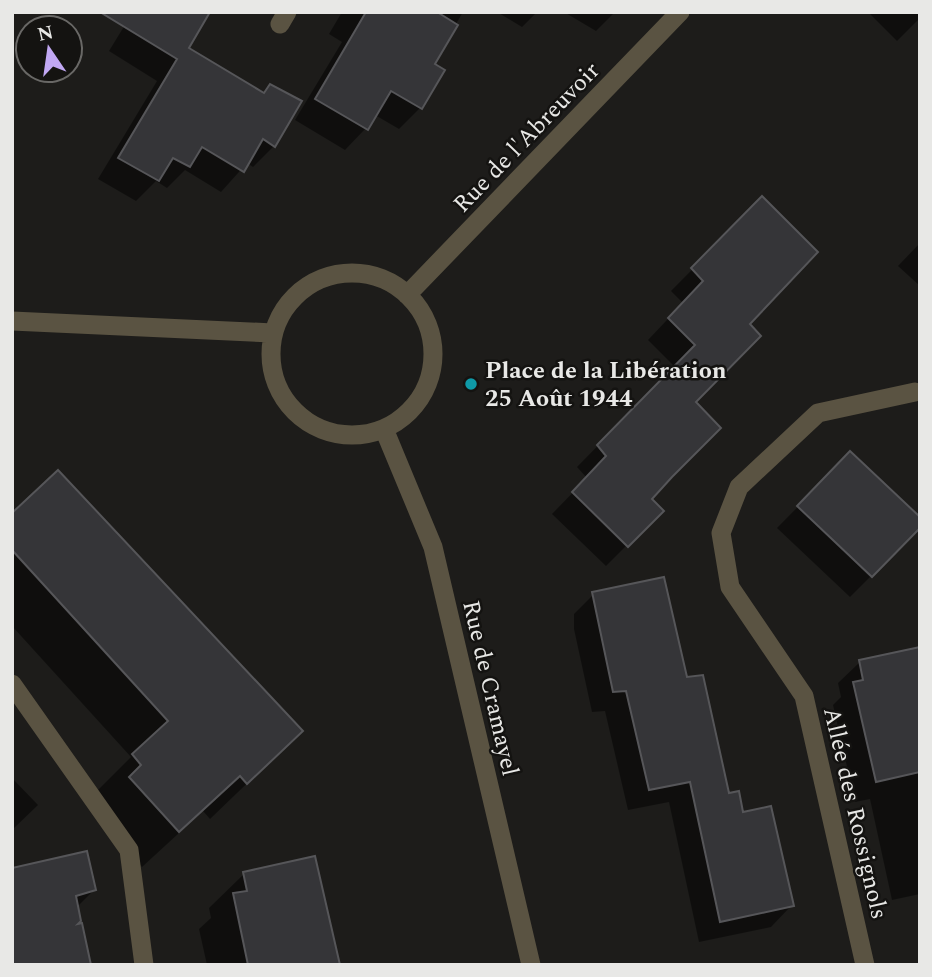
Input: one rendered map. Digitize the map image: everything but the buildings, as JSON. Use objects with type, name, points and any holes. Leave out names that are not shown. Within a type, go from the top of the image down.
[{"type":"street","name":"Rue de l'Abreuvoir","points":[[407,295],[680,12]]},
{"type":"street","points":[[358,273],[384,279],[407,295],[424,316],[432,341],[432,369],[423,394],[406,415],[384,429],[358,436],[332,434],[309,424],[289,406],[276,384],[270,359],[273,333],[285,308],[305,288],[330,276],[358,273]]},
{"type":"street","points":[[12,321],[273,333]]},
{"type":"street","name":"Allée des Rossignols","points":[[865,965],[804,696],[730,587],[721,533],[739,487],[818,413],[915,391]]},
{"type":"street","name":"Rue de Cramayel","points":[[384,429],[433,547],[531,965]]},
{"type":"street","points":[[12,684],[129,850],[144,965]]},
{"type":"place","name":"Place de la Libération 25 Août 1944","points":[[471,384]]}]
